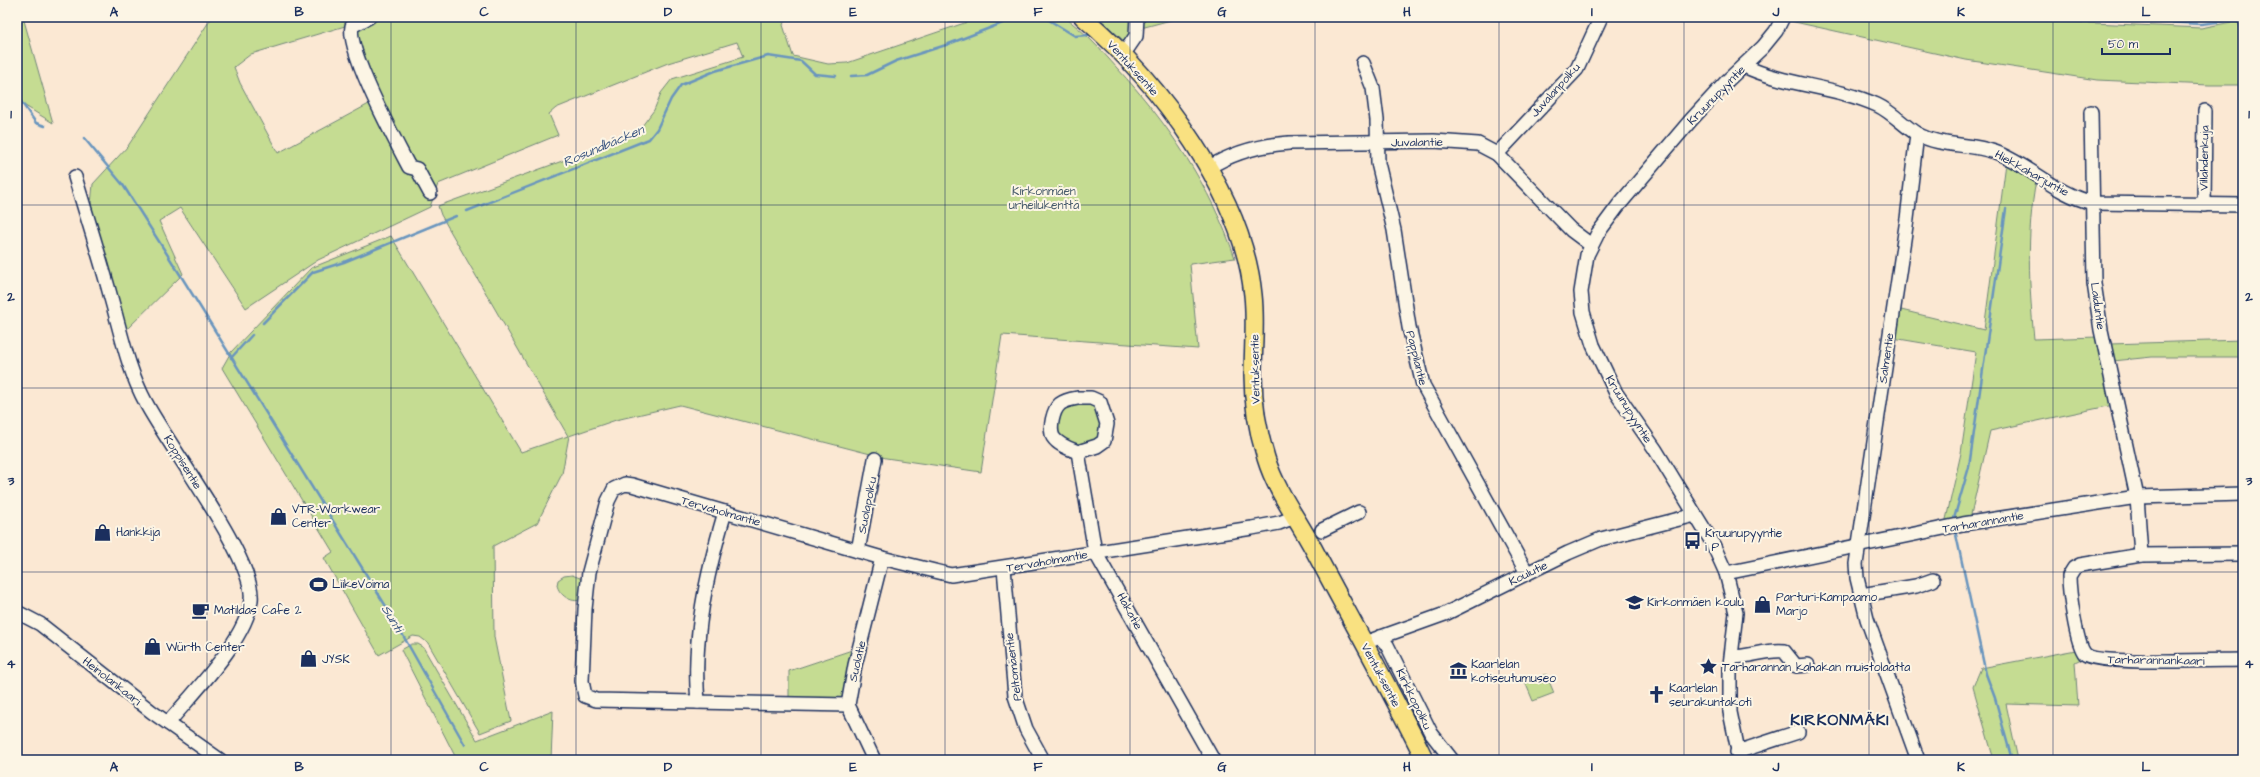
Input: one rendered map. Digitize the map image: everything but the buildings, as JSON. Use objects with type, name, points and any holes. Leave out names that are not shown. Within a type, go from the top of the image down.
[{"type":"main road","name":"Ventuksentie","points":[[1083,17],[1123,54],[1171,113],[1208,168],[1237,229],[1244,250],[1253,296],[1254,393],[1261,437],[1271,472],[1295,517],[1372,640],[1425,760]]},
{"type":"street","points":[[369,17],[352,26],[351,40],[356,56],[409,167],[417,169],[430,193]]},
{"type":"street","points":[[1123,54],[1136,36],[1137,17]]},
{"type":"street","name":"Juvalanpolku","points":[[1497,154],[1577,70],[1601,17]]},
{"type":"street","name":"Kruunupyyntie","points":[[1739,756],[1730,712],[1732,656],[1736,613],[1726,573],[1712,542],[1655,449],[1616,393],[1593,345],[1583,312],[1581,292],[1584,268],[1591,245],[1618,206],[1726,81],[1763,47],[1776,31],[1783,17]]},
{"type":"street","name":"Pappilantie","points":[[1364,63],[1374,93],[1378,163],[1394,230],[1409,327],[1423,385],[1527,573]]},
{"type":"street","points":[[1744,66],[1760,74],[1850,96],[1878,106],[1917,134]]},
{"type":"street","name":"Villahdenkuja","points":[[2204,205],[2205,111]]},
{"type":"street","name":"Laiduntie","points":[[2091,112],[2094,283],[2097,308],[2137,497]]},
{"type":"street","name":"Hiekkaharjuntie","points":[[1917,134],[1937,141],[1996,152],[2018,164],[2055,188],[2080,200],[2093,203],[2243,205]]},
{"type":"street","name":"Salmentie","points":[[1917,134],[1907,219],[1856,564],[1860,595],[1882,662],[1918,760]]},
{"type":"street","name":"Juvalantie","points":[[1208,168],[1241,153],[1273,144],[1434,141],[1467,143],[1487,147],[1497,154],[1571,230],[1591,245]]},
{"type":"street","name":"Koppisentie","points":[[75,177],[107,281],[128,360],[136,382],[146,403],[180,456],[221,525],[245,568],[250,584],[252,598],[245,623],[224,654],[168,723]]},
{"type":"street","points":[[1091,398],[1100,402],[1102,406],[1107,424],[1107,431],[1104,441],[1097,446],[1078,452],[1066,447],[1053,436],[1054,417],[1056,410],[1066,400],[1091,398]]},
{"type":"street","name":"Hakatie","points":[[1078,452],[1096,552],[1213,760]]},
{"type":"street","name":"Suolapolku","points":[[858,551],[875,459]]},
{"type":"street","name":"Tervaholmantie","points":[[848,705],[596,700],[585,696],[582,681],[585,609],[589,572],[608,501],[614,489],[625,484],[632,485],[882,558],[951,575],[1004,568],[1252,528],[1295,517]]},
{"type":"street","name":"Tarharannantie","points":[[1726,573],[1952,526],[2137,497],[2243,494]]},
{"type":"street","points":[[2137,497],[2141,555]]},
{"type":"street","points":[[698,702],[697,667],[702,605],[710,563],[724,512]]},
{"type":"street","points":[[1322,530],[1358,512]]},
{"type":"street","name":"Koulutie","points":[[1372,640],[1445,614],[1527,573],[1601,539],[1695,515]]},
{"type":"street","name":"Tarharannankaari","points":[[2243,554],[2141,555],[2080,565],[2071,572],[2069,581],[2078,638],[2085,654],[2094,658],[2112,660],[2243,660]]},
{"type":"street","name":"Suolatie","points":[[848,705],[855,665],[882,558]]},
{"type":"street","name":"Peltomäentie","points":[[1004,568],[1015,696],[1026,729],[1043,760]]},
{"type":"street","points":[[1860,595],[1916,586],[1933,580]]},
{"type":"street","name":"Heinolankaari","points":[[17,612],[40,624],[168,723],[220,760]]},
{"type":"street","name":"Kirkkopolku","points":[[1372,640],[1387,645],[1431,733],[1452,760]]},
{"type":"street","points":[[1732,656],[1742,657],[1778,651],[1784,652],[1792,664],[1796,666],[1808,665]]},
{"type":"street","points":[[848,705],[874,760]]},
{"type":"street","points":[[1739,756],[1798,732]]},
{"type":"green space","points":[[17,17],[23,17],[53,123],[17,101]]},
{"type":"green space","name":"Kirkonmäen urheilukenttä","points":[[212,17],[355,17],[345,26],[251,54],[234,67],[240,83],[278,153],[380,98],[355,28],[385,17],[786,17],[783,25],[793,56],[828,64],[847,63],[982,17],[1064,17],[1105,54],[1154,111],[1201,181],[1214,206],[1235,258],[1190,264],[1198,349],[1002,335],[981,472],[886,458],[680,405],[616,420],[569,436],[562,474],[537,523],[493,546],[494,637],[511,721],[480,733],[428,643],[420,637],[413,636],[379,655],[324,558],[333,552],[222,368],[231,352],[311,268],[391,236],[521,452],[568,436],[441,215],[438,206],[597,150],[630,136],[642,126],[654,110],[661,93],[672,79],[743,57],[737,42],[668,63],[556,108],[549,114],[558,135],[438,184],[430,207],[318,260],[246,308],[180,208],[159,221],[183,274],[125,331],[90,215],[93,184],[128,146]]},
{"type":"green space","points":[[1098,17],[1134,17],[1134,27],[1125,42]]},
{"type":"green space","points":[[1140,17],[1182,17],[1141,28]]},
{"type":"green space","points":[[1791,17],[2016,17],[2050,21],[2201,28],[2237,21],[2243,34],[2243,85],[2097,80],[1966,60],[1790,21]]},
{"type":"green space","points":[[2006,163],[2036,181],[2031,220],[2029,260],[2034,339],[2098,337],[2113,405],[1990,431],[1970,519],[1945,524],[1961,453],[1976,352],[1893,338],[1897,309],[1984,330]]},
{"type":"green space","points":[[2243,340],[2243,357],[2152,357],[2113,361],[2109,344]]},
{"type":"green space","points":[[1082,402],[1098,406],[1104,430],[1094,443],[1075,446],[1058,436],[1057,418],[1067,405]]},
{"type":"green space","points":[[572,575],[580,578],[584,584],[581,600],[577,601],[570,599],[563,595],[558,589],[558,580],[564,576]]},
{"type":"green space","points":[[412,644],[418,644],[423,647],[477,740],[553,711],[551,760],[457,760],[401,650]]},
{"type":"green space","points":[[855,649],[844,700],[789,699],[789,671]]},
{"type":"green space","points":[[2076,650],[2083,658],[2075,662],[2078,706],[2006,704],[2018,760],[1994,760],[1973,687],[1981,668]]},
{"type":"green space","points":[[1546,674],[1554,693],[1533,701],[1525,682]]},
{"type":"waterway","name":"Rosundbäcken","points":[[851,76],[867,75],[896,61],[946,45],[1018,17]]},
{"type":"waterway","name":"Rosundbäcken","points":[[1044,17],[1075,36],[1088,35]]},
{"type":"waterway","name":"Rosundbäcken","points":[[2074,17],[2201,24],[2233,20],[2237,17]]},
{"type":"waterway","name":"Rosundbäcken","points":[[467,211],[649,139],[657,129],[671,99],[681,85],[715,71],[768,56],[801,61],[815,74],[836,76]]},
{"type":"waterway","points":[[17,96],[36,123],[45,126]]},
{"type":"waterway","name":"Sunti","points":[[84,138],[123,185],[181,276],[392,616],[465,745]]},
{"type":"waterway","points":[[1953,522],[1969,467],[2006,209]]},
{"type":"waterway","name":"Rosundbäcken","points":[[263,323],[313,272],[344,262],[456,216]]},
{"type":"waterway","name":"Rosundbäcken","points":[[231,358],[252,335]]},
{"type":"waterway","points":[[1955,530],[1986,674],[1995,698],[2012,760]]},
{"type":"place","name":"VTR-Workwear Center","points":[[279,516]]},
{"type":"place","name":"Hankkija","points":[[103,532]]},
{"type":"place","name":"Kruunupyyntie i P","points":[[1692,540]]},
{"type":"place","name":"LiikeVoima","points":[[319,584]]},
{"type":"place","name":"Kirkonmäen koulu","points":[[1634,602]]},
{"type":"place","name":"Parturi-Kampaamo Marjo","points":[[1763,604]]},
{"type":"place","name":"Matildas Cafe 2","points":[[201,610]]},
{"type":"place","name":"Würth Center","points":[[153,647]]},
{"type":"place","name":"JYSK","points":[[309,659]]},
{"type":"place","name":"Tarharannan kahakan muistolaatta","points":[[1709,667]]},
{"type":"place","name":"Kaarlelan kotiseutumuseo","points":[[1458,671]]},
{"type":"place","name":"Kaarlelan seurakuntakoti","points":[[1656,695]]},
{"type":"district","name":"KIRKONMÄKI","points":[[1840,719]]}]
